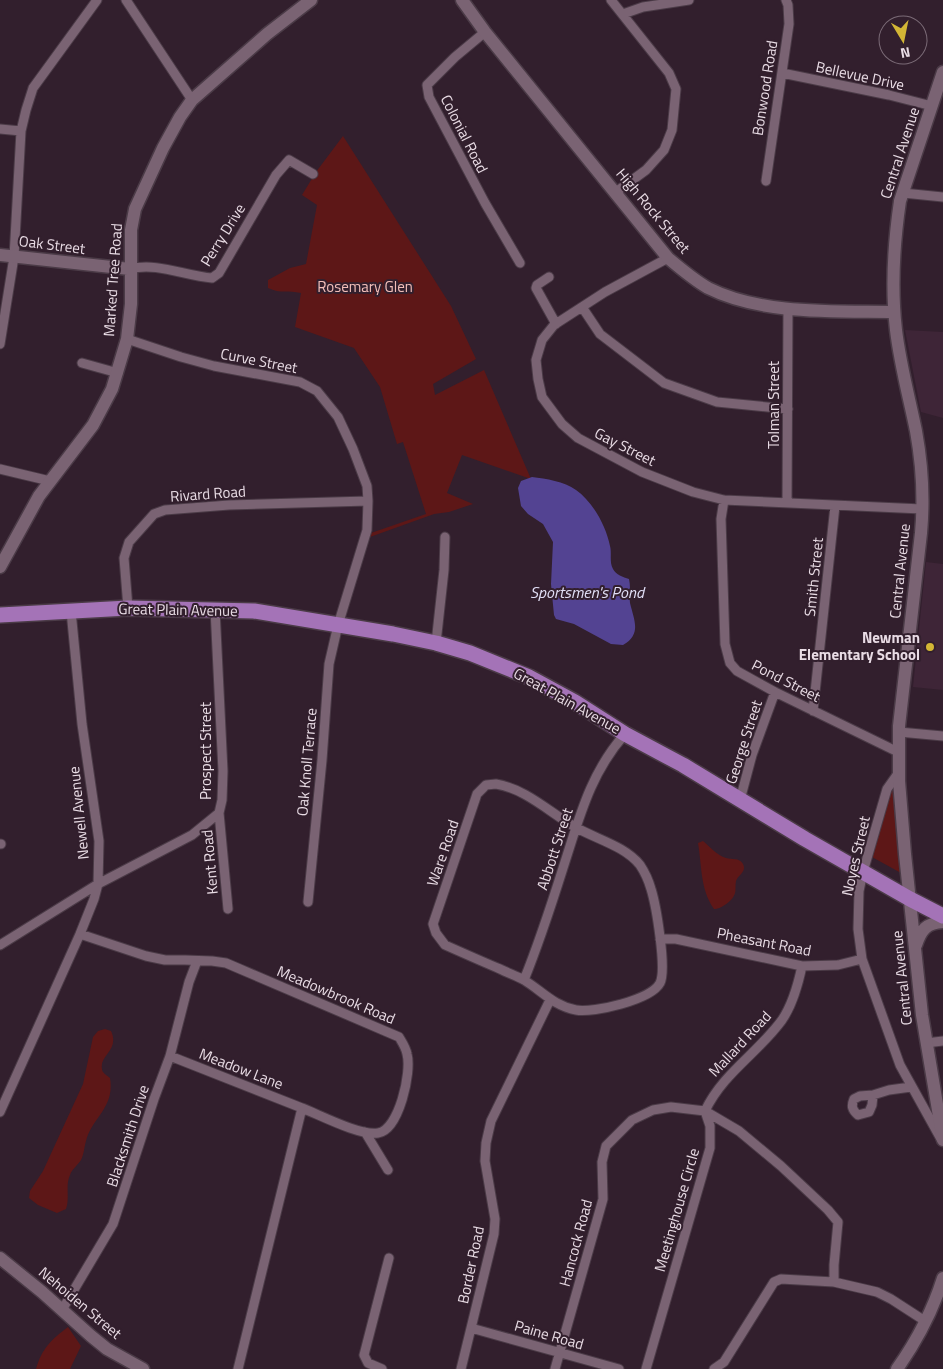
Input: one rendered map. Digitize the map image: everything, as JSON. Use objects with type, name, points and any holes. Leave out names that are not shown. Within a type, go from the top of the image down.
[{"type":"main road","name":"Great Plain Avenue","points":[[0,616],[128,608],[254,611],[338,624],[436,643],[470,653],[529,678],[575,702],[625,734],[683,765],[863,872],[943,916]]},
{"type":"street","points":[[0,344],[14,257],[21,131],[33,88],[97,0]]},
{"type":"street","points":[[126,0],[192,100]]},
{"type":"street","name":"Marked Tree Road","points":[[0,567],[20,529],[50,481],[101,413],[112,389],[127,339],[131,304],[131,230],[135,209],[149,176],[180,117],[192,100],[267,34],[311,0]]},
{"type":"street","name":"High Rock Street","points":[[462,0],[485,32],[668,258],[683,271],[707,287],[754,304],[788,308],[894,312]]},
{"type":"street","points":[[610,0],[669,73],[676,89],[672,130],[664,150],[646,170],[616,192]]},
{"type":"street","points":[[623,14],[643,7],[688,0]]},
{"type":"street","name":"Bonwood Road","points":[[766,181],[789,24],[786,0]]},
{"type":"street","name":"Colonial Road","points":[[485,32],[427,85],[429,97],[485,203],[520,263]]},
{"type":"street","name":"Central Avenue","points":[[943,72],[903,194],[897,222],[894,312],[896,337],[921,467],[922,509],[899,732],[899,772],[905,854],[926,1043],[943,1142]]},
{"type":"street","name":"Bellevue Drive","points":[[782,74],[889,95],[932,106]]},
{"type":"street","points":[[0,129],[21,131]]},
{"type":"street","name":"Perry Drive","points":[[130,269],[138,267],[168,270],[201,278],[212,278],[219,273],[276,175],[286,162],[288,160],[313,174]]},
{"type":"street","points":[[903,194],[943,197]]},
{"type":"street","name":"Oak Street","points":[[0,255],[130,269]]},
{"type":"street","name":"Gay Street","points":[[668,258],[582,306],[556,324],[542,340],[536,363],[542,397],[562,424],[578,438],[642,472],[694,492],[724,500],[922,509]]},
{"type":"street","points":[[549,276],[537,285],[536,288],[556,324]]},
{"type":"street","points":[[582,306],[600,334],[664,383],[717,402],[788,409]]},
{"type":"street","name":"Tolman Street","points":[[787,503],[788,308]]},
{"type":"street","name":"Curve Street","points":[[127,339],[214,366],[300,382],[317,391],[338,416],[353,448],[367,486],[368,501],[367,530],[338,624]]},
{"type":"street","points":[[82,363],[118,373]]},
{"type":"street","points":[[0,469],[50,481]]},
{"type":"street","name":"Pond Street","points":[[724,500],[721,519],[725,644],[730,663],[737,671],[775,692],[898,752]]},
{"type":"street","name":"Rivard Road","points":[[128,608],[124,558],[129,542],[154,514],[165,510],[229,505],[368,501]]},
{"type":"street","name":"Smith Street","points":[[813,711],[834,506]]},
{"type":"street","points":[[436,643],[444,570],[445,538]]},
{"type":"street","name":"Prospect Street","points":[[0,945],[98,884],[192,835],[219,812],[222,800],[223,771],[215,609]]},
{"type":"street","name":"Newell Avenue","points":[[0,1112],[80,934],[98,884],[99,841],[82,724],[71,611]]},
{"type":"street","name":"Oak Knoll Terrace","points":[[308,902],[329,664],[338,624]]},
{"type":"street","name":"George Street","points":[[740,800],[752,755],[775,692]]},
{"type":"street","points":[[899,732],[943,736]]},
{"type":"street","name":"Abbott Street","points":[[524,980],[541,936],[584,801],[597,773],[611,750],[625,734]]},
{"type":"street","name":"Noyes Street","points":[[899,772],[886,789],[863,872],[859,890],[858,929],[862,959],[873,985],[892,1045],[911,1087],[943,1142]]},
{"type":"street","name":"Ware Road","points":[[486,785],[508,786],[519,791],[576,828],[628,855],[640,866],[651,889],[660,939],[663,972],[660,983],[653,991],[647,994],[630,1001],[586,1010],[570,1008],[550,1000],[524,980],[445,945],[436,933],[433,924],[477,794],[486,785]]},
{"type":"street","name":"Kent Road","points":[[219,812],[228,909]]},
{"type":"street","points":[[915,948],[924,928],[932,923],[943,922]]},
{"type":"street","name":"Meadowbrook Road","points":[[80,934],[146,956],[165,960],[226,963],[399,1037],[407,1054],[408,1063],[407,1076],[397,1115],[385,1130],[378,1133],[365,1132]]},
{"type":"street","name":"Pheasant Road","points":[[660,939],[676,939],[802,966],[838,965],[862,959]]},
{"type":"street","name":"Blacksmith Drive","points":[[62,1310],[113,1224],[170,1056],[189,982],[197,962]]},
{"type":"street","name":"Mallard Road","points":[[705,1111],[712,1095],[727,1077],[771,1033],[782,1019],[794,995],[802,966]]},
{"type":"street","name":"Border Road","points":[[461,1369],[494,1234],[495,1219],[485,1161],[486,1143],[491,1121],[550,1000]]},
{"type":"street","points":[[926,1043],[943,1041]]},
{"type":"street","name":"Meadow Lane","points":[[170,1056],[302,1108]]},
{"type":"street","points":[[873,1095],[889,1090],[911,1087]]},
{"type":"street","name":"Hancock Road","points":[[555,1369],[603,1199],[602,1162],[606,1146],[632,1120],[652,1110],[671,1107],[705,1111]]},
{"type":"street","points":[[238,1369],[302,1108],[365,1132],[388,1170]]},
{"type":"street","points":[[705,1111],[739,1131],[781,1166],[828,1210],[838,1222],[834,1282]]},
{"type":"street","name":"Meetinghouse Circle","points":[[646,1369],[710,1148],[710,1126],[705,1111]]},
{"type":"street","name":"Nehoiden Street","points":[[0,1258],[62,1310],[78,1326],[108,1349],[143,1369]]},
{"type":"street","points":[[382,1369],[368,1363],[364,1355],[389,1258]]},
{"type":"street","points":[[714,1369],[724,1362],[774,1282],[781,1278],[834,1282],[877,1292],[892,1299],[925,1321]]},
{"type":"street","points":[[897,1369],[925,1321],[943,1280]]},
{"type":"street","name":"Paine Road","points":[[472,1328],[619,1369]]},
{"type":"shaded area","points":[[905,330],[943,332],[943,418],[921,412]]},
{"type":"shaded area","name":"Newman Elementary School","points":[[926,562],[943,564],[943,690],[913,687]]},
{"type":"green space","name":"Rosemary Glen","points":[[343,136],[451,306],[476,359],[433,384],[435,395],[484,370],[531,479],[462,455],[447,493],[473,504],[449,512],[434,514],[370,537],[371,533],[426,514],[403,442],[397,444],[380,387],[354,348],[295,327],[301,293],[277,291],[268,288],[268,280],[290,268],[306,264],[317,205],[302,195],[316,172]]},
{"type":"green space","points":[[893,787],[901,873],[872,857],[890,791]]},
{"type":"green space","points":[[703,841],[723,857],[740,860],[744,867],[736,881],[734,896],[717,909],[714,909],[709,901],[702,877],[698,843]]},
{"type":"green space","points":[[105,1029],[111,1031],[113,1038],[111,1048],[102,1064],[103,1072],[110,1078],[111,1088],[109,1097],[89,1133],[81,1160],[70,1175],[66,1209],[57,1213],[38,1205],[29,1198],[30,1191],[43,1171],[83,1084],[93,1037],[98,1031]]},
{"type":"green space","points":[[68,1327],[81,1346],[70,1369],[36,1369],[41,1355],[48,1345]]},
{"type":"water","name":"Sportsmen's Pond","points":[[532,477],[566,484],[582,495],[598,515],[608,538],[613,569],[622,577],[629,579],[630,603],[635,621],[635,631],[629,641],[623,645],[611,644],[574,624],[556,619],[551,584],[553,542],[543,524],[528,514],[521,506],[518,488],[521,481]]},
{"type":"place","name":"Newman Elementary School","points":[[930,647]]}]
